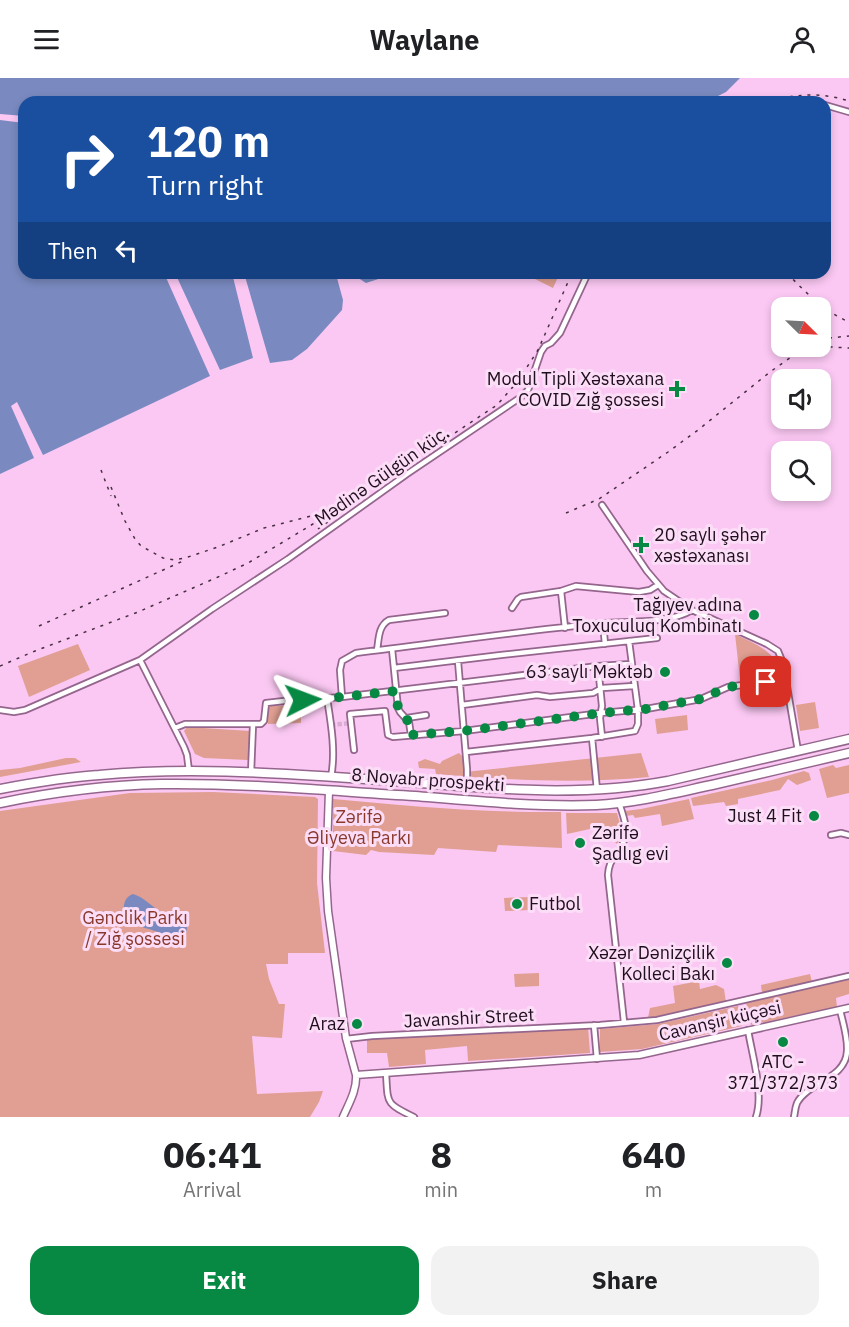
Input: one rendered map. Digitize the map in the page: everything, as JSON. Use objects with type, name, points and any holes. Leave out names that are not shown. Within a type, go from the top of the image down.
[{"type":"highway","name":"8 Noyabr prospekti","points":[[0,789],[101,774],[189,771],[331,777],[467,787],[597,790],[642,786],[849,739]]},
{"type":"highway","name":"8 Noyabr prospekti","points":[[0,803],[90,789],[160,784],[249,786],[558,805],[619,803],[669,795],[849,753]]},
{"type":"highway","points":[[329,791],[331,777]]},
{"type":"street","points":[[831,107],[849,112]]},
{"type":"street","name":"Mədinə Gülgün küç.","points":[[0,710],[14,712],[25,710],[140,660],[521,397],[528,390],[541,352],[560,333],[585,279]]},
{"type":"street","points":[[602,505],[646,571],[671,597],[692,610],[778,651],[782,657],[798,751]]},
{"type":"street","points":[[512,608],[520,597],[561,591],[574,586],[639,592],[658,585]]},
{"type":"street","points":[[561,591],[565,628]]},
{"type":"street","points":[[342,697],[340,670],[343,659],[353,654],[603,623],[667,619],[684,615],[692,610]]},
{"type":"street","points":[[377,650],[381,629],[389,620],[445,613]]},
{"type":"street","points":[[603,623],[605,644]]},
{"type":"street","points":[[394,668],[657,638]]},
{"type":"street","points":[[466,752],[635,731],[638,724],[638,710],[629,641]]},
{"type":"street","points":[[392,649],[400,712],[407,718],[411,735]]},
{"type":"street","points":[[140,660],[187,755],[189,771]]},
{"type":"street","points":[[458,660],[467,787]]},
{"type":"street","points":[[303,700],[631,664]]},
{"type":"street","points":[[598,666],[602,736]]},
{"type":"street","points":[[354,750],[350,714],[385,711],[388,735],[393,736],[464,731],[638,710],[701,699],[728,687],[786,679]]},
{"type":"street","points":[[462,705],[537,695],[550,697],[593,693],[602,688],[634,686]]},
{"type":"street","points":[[327,698],[333,758],[331,777]]},
{"type":"street","points":[[175,728],[185,724],[253,725],[264,723],[266,703],[284,700]]},
{"type":"street","points":[[407,718],[426,715]]},
{"type":"street","points":[[251,773],[253,725]]},
{"type":"street","points":[[592,738],[597,790]]},
{"type":"street","points":[[329,791],[327,898],[346,1040],[356,1075],[356,1088],[343,1117]]},
{"type":"street","points":[[619,803],[626,824],[626,836],[610,861],[608,875],[624,1022]]},
{"type":"street","points":[[831,835],[841,833],[849,835]]},
{"type":"street","name":"Cavanşir küçəsi","points":[[594,1025],[657,1020],[849,976]]},
{"type":"street","name":"Cavanşir küçəsi","points":[[356,1075],[639,1056],[849,1008]]},
{"type":"street","points":[[794,1117],[797,1102],[834,1074],[846,1058],[847,1045],[840,1010]]},
{"type":"street","points":[[594,1025],[597,1059]]},
{"type":"street","name":"Javanshir Street","points":[[346,1040],[372,1036],[594,1025]]},
{"type":"street","points":[[748,1030],[757,1080],[759,1102],[756,1117]]},
{"type":"street","points":[[386,1073],[390,1103],[393,1107],[414,1117]]},
{"type":"green space","points":[[535,279],[557,279],[553,288]]},
{"type":"green space","points":[[735,634],[769,653],[778,665],[780,673],[740,679]]},
{"type":"green space","points":[[78,644],[90,670],[29,697],[18,666]]},
{"type":"green space","points":[[815,702],[819,728],[800,731],[796,705]]},
{"type":"green space","points":[[301,705],[301,723],[268,724],[267,706]]},
{"type":"green space","points":[[687,715],[688,730],[657,734],[655,719]]},
{"type":"green space","points":[[187,727],[250,731],[248,760],[204,758],[195,754],[184,731]]},
{"type":"green space","points":[[459,753],[464,758],[465,772],[641,753],[649,777],[569,781],[516,779],[436,774],[435,769],[419,768],[418,762],[425,759],[440,764]]},
{"type":"green space","points":[[75,758],[81,762],[0,777],[0,770]]},
{"type":"green space","points":[[833,765],[836,768],[849,765],[849,793],[827,798],[819,769]]},
{"type":"green space","points":[[804,771],[809,773],[811,780],[797,785],[788,779],[780,790],[738,799],[738,804],[726,806],[724,802],[693,806],[691,798]]},
{"type":"green space","name":"Gənclik Parkı / Zığ şossesi","points":[[213,792],[318,799],[317,883],[325,953],[288,953],[288,964],[266,964],[279,1004],[285,1004],[282,1038],[252,1036],[257,1094],[323,1091],[310,1117],[0,1117],[0,811],[130,793]]},
{"type":"green space","name":"Zərifə Əliyeva Parkı","points":[[333,799],[476,810],[561,812],[562,848],[498,845],[496,852],[438,848],[434,855],[371,850],[366,855],[333,851]]},
{"type":"green space","points":[[689,799],[694,819],[662,826],[660,814],[635,818],[633,815],[626,816],[625,811]]},
{"type":"green space","points":[[566,813],[617,813],[623,835],[617,844],[599,827],[567,834]]},
{"type":"green space","name":"Futbol","points":[[530,897],[530,910],[505,911],[504,898]]},
{"type":"green space","points":[[539,973],[539,986],[515,987],[514,974]]},
{"type":"green space","points":[[810,974],[812,982],[762,994],[761,985]]},
{"type":"green space","points":[[849,978],[849,994],[836,998],[837,1007],[751,1025],[746,1003]]},
{"type":"green space","points":[[699,981],[700,989],[716,985],[724,989],[726,1002],[648,1018],[650,1008],[675,1003],[673,986]]},
{"type":"green space","points":[[738,1006],[742,1026],[642,1049],[600,1052],[600,1029],[658,1024]]},
{"type":"green space","points":[[588,1027],[590,1053],[468,1061],[467,1046],[425,1050],[426,1064],[389,1067],[387,1053],[367,1053],[367,1039]]},
{"type":"water","points":[[0,78],[740,78],[726,92],[718,96],[18,96],[18,116],[0,114]]},
{"type":"water","points":[[0,120],[18,122],[18,279],[167,279],[210,376],[43,455],[17,402],[11,406],[34,458],[0,474]]},
{"type":"water","points":[[178,279],[233,279],[253,358],[220,370]]},
{"type":"water","points":[[246,279],[337,279],[343,300],[342,310],[307,349],[292,360],[270,363]]},
{"type":"water","points":[[360,279],[378,279],[366,283]]},
{"type":"water","points":[[133,894],[161,912],[184,922],[187,928],[183,938],[175,941],[130,921],[124,912],[124,905],[127,898]]},
{"type":"tunnel","points":[[331,725],[351,723]]},
{"type":"railway","points":[[796,96],[827,96]]},
{"type":"railway","points":[[831,97],[849,101]]},
{"type":"railway","points":[[111,487],[125,521],[141,546],[163,558],[174,560],[218,547],[264,528],[319,514],[384,480],[497,405],[518,381],[538,350],[569,279]]},
{"type":"railway","points":[[793,279],[823,307],[849,322]]},
{"type":"railway","points":[[831,338],[849,336]]},
{"type":"railway","points":[[566,513],[599,499],[668,452],[791,357],[816,348],[849,348]]},
{"type":"railway","points":[[101,470],[111,496]]},
{"type":"railway","points":[[318,529],[357,501]]},
{"type":"railway","points":[[0,666],[138,612],[218,577],[248,563],[323,518]]},
{"type":"railway","points":[[39,626],[183,561]]},
{"type":"place","name":"Modul Tipli Xəstəxana COVID Zığ şossesi","points":[[677,389]]},
{"type":"place","name":"20 saylı şəhər xəstəxanası","points":[[641,545]]},
{"type":"place","name":"Tağıyev adına Toxuculuq Kombinatı","points":[[754,615]]},
{"type":"place","name":"63 saylı Məktəb","points":[[665,672]]},
{"type":"place","name":"Just 4 Fit","points":[[814,816]]},
{"type":"place","name":"Zərifə Şadlıg evi","points":[[580,843]]},
{"type":"place","name":"Futbol","points":[[517,904]]},
{"type":"place","name":"Xəzər Dənizçilik Kolleci Bakı","points":[[727,963]]},
{"type":"place","name":"Araz","points":[[357,1024]]},
{"type":"place","name":"ATC - 371/372/373","points":[[783,1042]]},
{"type":"route","points":[[303,700],[396,691],[398,708],[409,722],[411,735],[464,731],[646,709],[701,699],[728,687],[766,682]]}]
